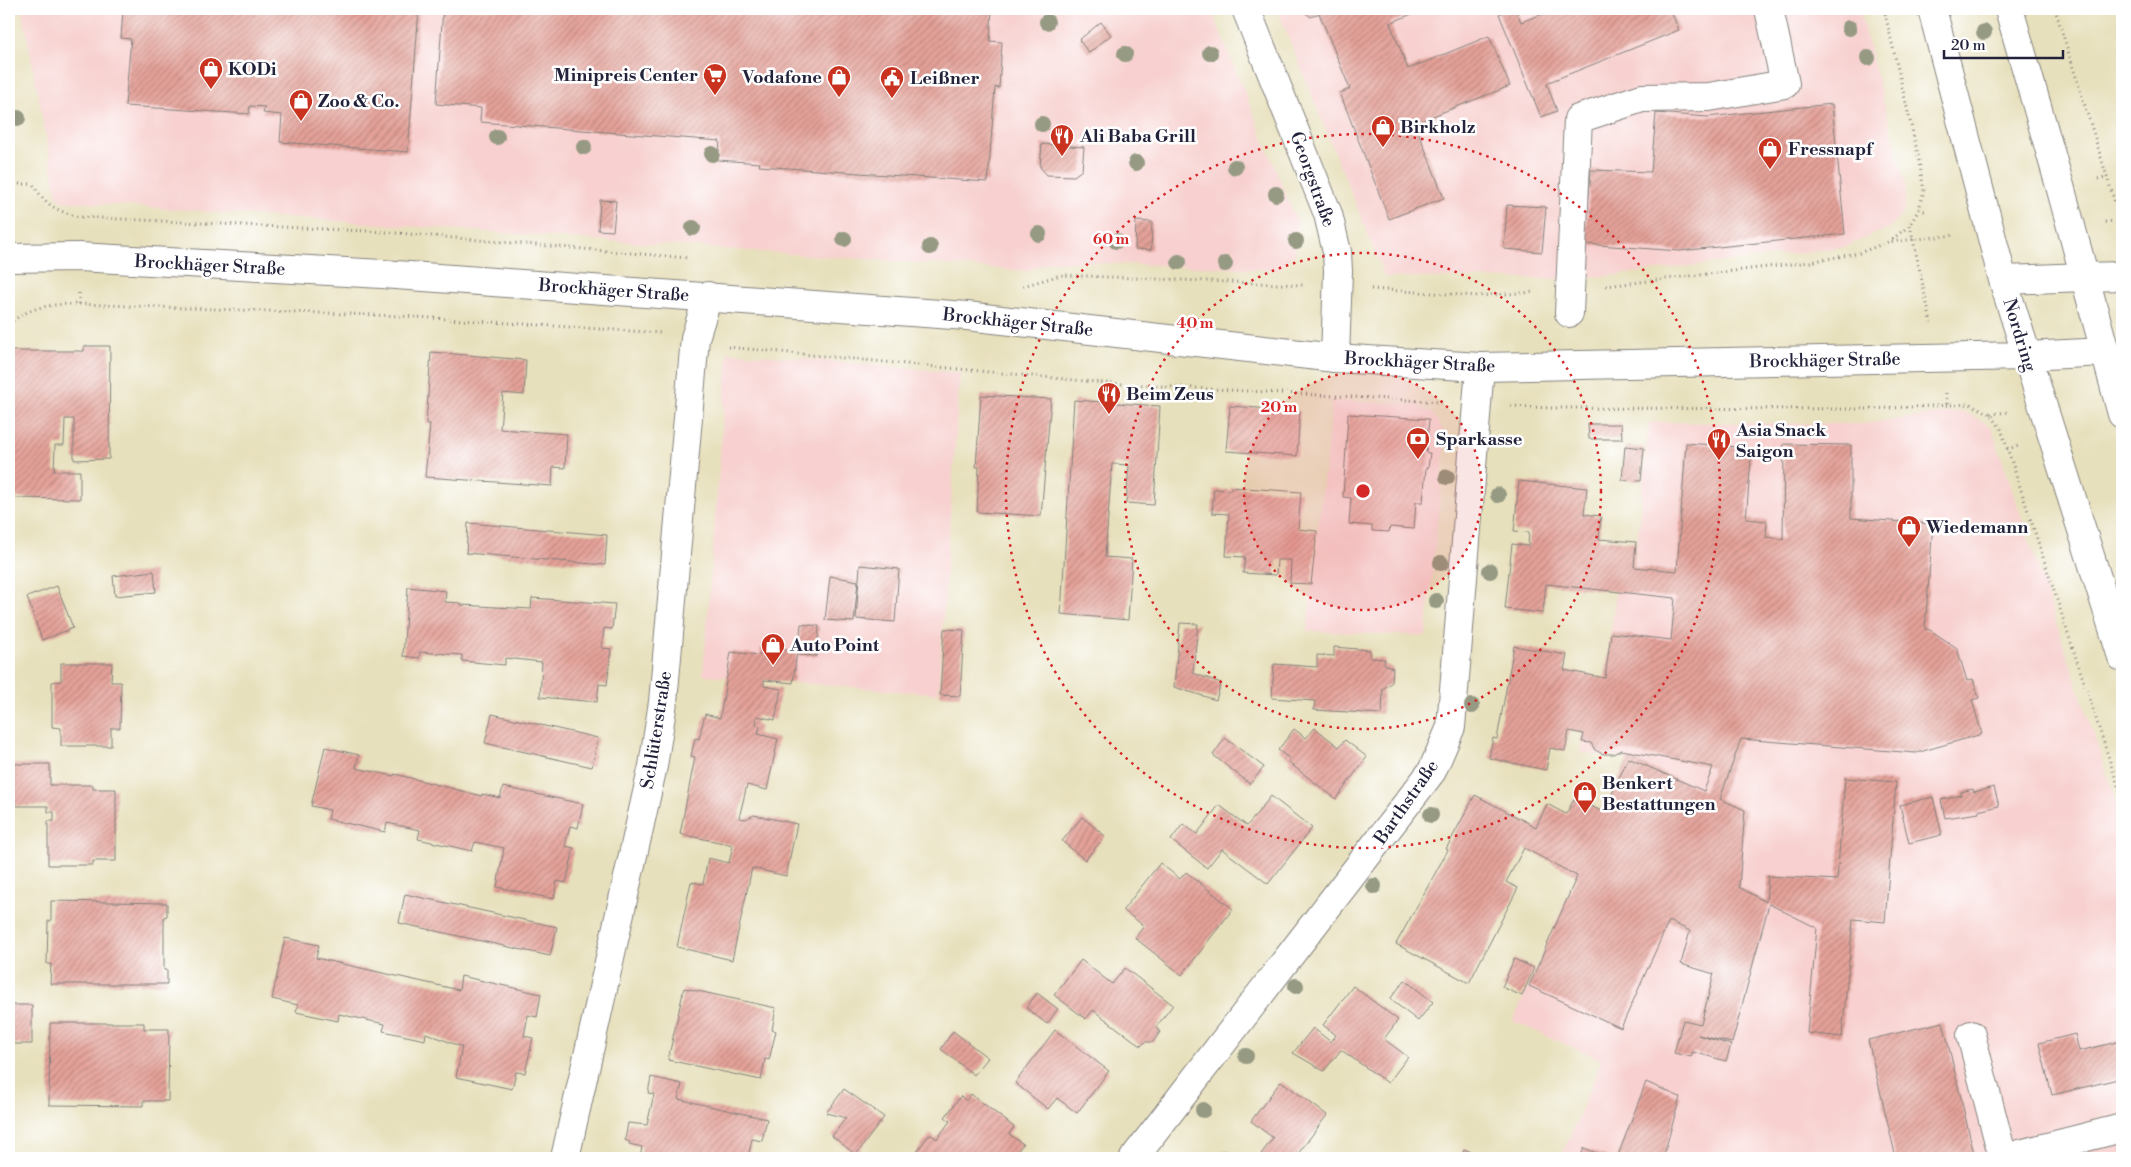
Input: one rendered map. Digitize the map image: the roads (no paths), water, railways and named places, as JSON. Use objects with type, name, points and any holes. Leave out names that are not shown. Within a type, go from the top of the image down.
[{"type":"main road","name":"Georgstraße","points":[[1246,9],[1328,214],[1337,252],[1335,358]]},
{"type":"main road","points":[[1569,302],[1578,119],[1642,98],[1709,97],[1785,84],[1769,9]]},
{"type":"main road","name":"Nordring","points":[[1932,9],[2003,280],[2122,657]]},
{"type":"main road","points":[[2009,9],[2085,277],[2114,351],[2122,414]]},
{"type":"main road","name":"Brockhäger Straße","points":[[9,258],[79,257],[708,296],[967,316],[1335,358],[1480,367],[2026,356],[2114,351]]},
{"type":"main road","points":[[2003,280],[2122,276]]},
{"type":"main road","name":"Schlüterstraße","points":[[564,1158],[652,766],[658,730],[695,335],[708,296]]},
{"type":"main road","name":"Barthstraße","points":[[1134,1158],[1432,771],[1451,727],[1480,367]]},
{"type":"main road","points":[[1972,1035],[2003,1158],[2122,1128]]},
{"type":"place","name":"KODi","points":[[211,90]]},
{"type":"place","name":"Minipreis Center","points":[[715,96]]},
{"type":"place","name":"Vodafone","points":[[839,98]]},
{"type":"place","name":"Leißner","points":[[892,99]]},
{"type":"place","name":"Zoo & Co.","points":[[301,122]]},
{"type":"place","name":"Birkholz","points":[[1383,148]]},
{"type":"place","name":"Ali Baba Grill","points":[[1062,157]]},
{"type":"place","name":"Fressnapf","points":[[1770,170]]},
{"type":"place","name":"Beim Zeus","points":[[1109,415]]},
{"type":"place","name":"Sparkasse","points":[[1418,460]]},
{"type":"place","name":"Asia Snack Saigon","points":[[1719,461]]},
{"type":"place","name":"Wiedemann","points":[[1909,548]]},
{"type":"place","name":"Auto Point","points":[[773,666]]},
{"type":"place","name":"Benkert Bestattungen","points":[[1585,814]]}]
